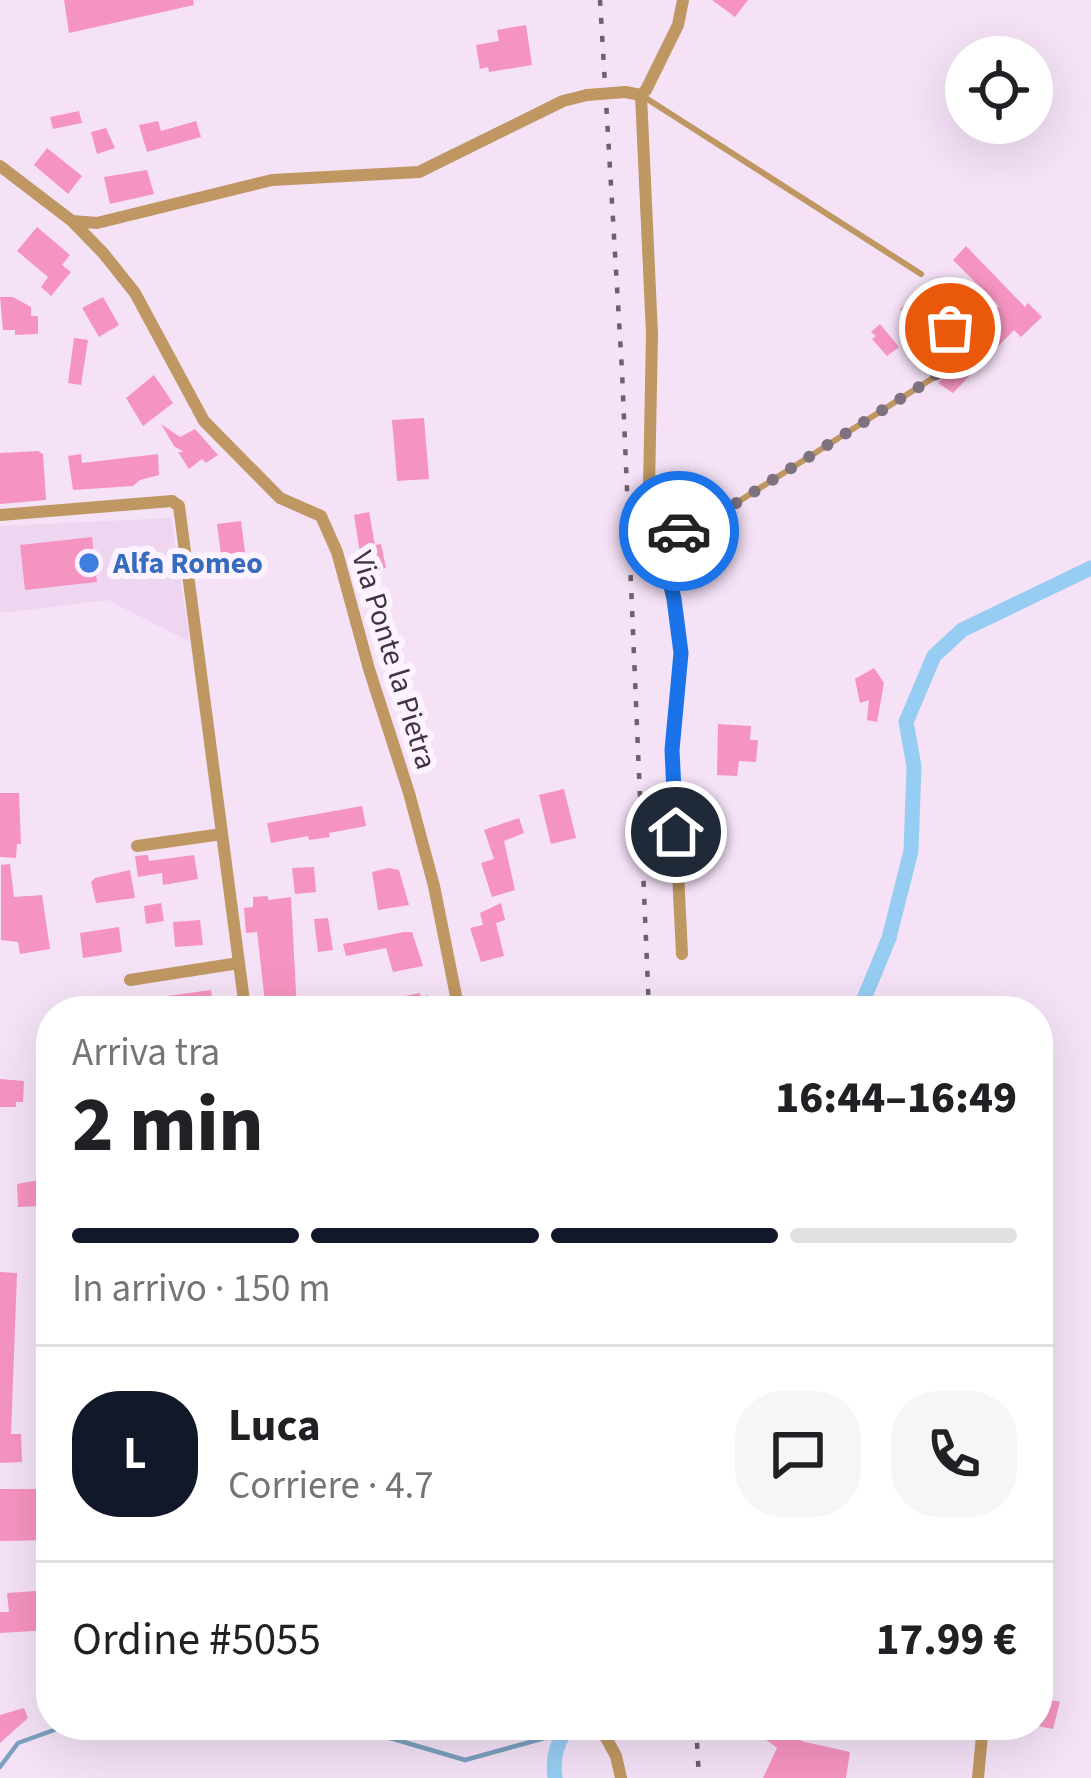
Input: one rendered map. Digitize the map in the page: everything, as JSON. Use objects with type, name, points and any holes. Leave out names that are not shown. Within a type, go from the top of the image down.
[{"type":"street","points":[[682,954],[672,750],[681,653],[649,488],[652,334],[641,95],[679,25],[683,0]]},
{"type":"street","points":[[72,221],[97,223],[272,180],[419,172],[563,101],[625,92],[641,95]]},
{"type":"street","name":"Via Ponte la Pietra","points":[[0,166],[72,221],[135,293],[205,422],[280,498],[321,516],[337,552],[368,669],[409,793],[456,996]]},
{"type":"street","points":[[0,515],[172,501],[179,506],[243,996]]},
{"type":"street","points":[[137,846],[222,834]]},
{"type":"street","points":[[130,980],[239,963]]},
{"type":"street","points":[[607,1740],[622,1778]]},
{"type":"street","points":[[979,1778],[982,1740]]},
{"type":"lane","points":[[641,95],[920,274]]},
{"type":"lane","points":[[659,535],[697,528],[933,378],[944,366],[950,328]]},
{"type":"shaded area","name":"Alfa Romeo","points":[[171,518],[190,642],[108,600],[0,613],[0,526]]},
{"type":"building","points":[[64,0],[193,0],[194,5],[69,33]]},
{"type":"building","points":[[712,0],[748,0],[735,17]]},
{"type":"building","points":[[526,25],[532,65],[489,72],[488,67],[480,69],[476,45],[499,41],[497,30]]},
{"type":"building","points":[[79,111],[82,123],[53,129],[50,117]]},
{"type":"building","points":[[158,121],[161,131],[196,121],[201,137],[147,152],[139,125]]},
{"type":"building","points":[[106,128],[115,148],[97,154],[91,132]]},
{"type":"building","points":[[47,148],[82,176],[68,194],[34,165]]},
{"type":"building","points":[[147,170],[154,194],[110,204],[104,177]]},
{"type":"building","points":[[37,227],[70,255],[62,265],[71,272],[51,296],[41,287],[48,277],[17,251]]},
{"type":"building","points":[[966,246],[1025,307],[1028,303],[1042,317],[1021,337],[1014,330],[953,393],[938,383],[952,366],[958,348],[999,306],[953,260]]},
{"type":"building","points":[[926,287],[935,298],[929,304],[934,309],[916,325],[900,309]]},
{"type":"building","points":[[0,297],[13,297],[31,307],[31,316],[38,316],[38,334],[15,335],[15,330],[3,330]]},
{"type":"building","points":[[103,297],[119,325],[99,337],[82,308]]},
{"type":"building","points":[[880,324],[899,347],[887,356],[872,339],[876,336],[871,332]]},
{"type":"building","points":[[74,338],[88,340],[81,385],[68,383]]},
{"type":"building","points":[[154,375],[173,403],[143,426],[126,398]]},
{"type":"building","points":[[424,418],[429,479],[397,481],[392,420]]},
{"type":"building","points":[[161,424],[180,437],[195,429],[218,455],[189,469],[178,452],[184,452],[174,446]]},
{"type":"building","points":[[0,453],[43,454],[46,500],[0,504]]},
{"type":"building","points":[[81,454],[82,463],[158,454],[159,475],[133,486],[73,490],[68,456]]},
{"type":"building","points":[[369,512],[375,545],[381,544],[386,568],[363,572],[354,515]]},
{"type":"building","points":[[241,521],[245,552],[221,555],[217,524]]},
{"type":"building","points":[[92,537],[97,582],[25,590],[20,545]]},
{"type":"building","points":[[874,668],[884,683],[877,722],[867,720],[869,700],[860,703],[855,679]]},
{"type":"building","points":[[718,724],[751,726],[750,740],[758,740],[756,762],[739,761],[737,776],[717,775]]},
{"type":"building","points":[[564,789],[576,838],[551,844],[539,795]]},
{"type":"building","points":[[0,793],[19,793],[21,844],[17,844],[16,858],[0,857]]},
{"type":"building","points":[[362,806],[366,826],[329,833],[330,837],[271,843],[267,823]]},
{"type":"building","points":[[519,818],[524,833],[504,841],[515,890],[492,897],[481,863],[494,859],[484,830]]},
{"type":"building","points":[[148,855],[149,861],[194,855],[198,879],[163,885],[162,873],[138,877],[135,856]]},
{"type":"building","points":[[10,864],[14,897],[42,895],[50,949],[20,954],[18,942],[1,940],[1,865]]},
{"type":"building","points":[[314,867],[316,892],[295,894],[292,868]]},
{"type":"building","points":[[130,870],[135,898],[96,903],[91,882],[95,878]]},
{"type":"building","points":[[399,870],[409,905],[378,910],[372,872]]},
{"type":"building","points":[[253,897],[291,897],[296,996],[264,996],[257,932],[246,933],[244,908],[253,907]]},
{"type":"building","points":[[161,903],[164,921],[146,924],[144,906]]},
{"type":"building","points":[[501,903],[505,920],[496,923],[504,956],[481,962],[470,928],[483,925],[480,913]]},
{"type":"building","points":[[328,918],[333,950],[318,952],[314,919]]},
{"type":"building","points":[[200,920],[203,945],[175,947],[173,922]]},
{"type":"building","points":[[119,927],[122,952],[83,958],[80,933]]},
{"type":"building","points":[[412,932],[423,966],[393,972],[386,948],[346,956],[343,944]]},
{"type":"building","points":[[211,990],[212,996],[167,996]]},
{"type":"building","points":[[0,1079],[24,1081],[23,1102],[0,1107]]},
{"type":"building","points":[[36,1181],[36,1206],[18,1207],[17,1184]]},
{"type":"building","points":[[0,1272],[17,1273],[11,1434],[21,1434],[22,1462],[0,1463]]},
{"type":"building","points":[[0,1489],[36,1489],[36,1540],[0,1541]]},
{"type":"building","points":[[36,1591],[36,1631],[0,1633],[0,1612],[9,1612],[7,1593]]},
{"type":"building","points":[[1053,1700],[1060,1702],[1053,1729]]},
{"type":"building","points":[[24,1708],[28,1718],[0,1743],[0,1715]]},
{"type":"building","points":[[767,1740],[801,1740],[850,1752],[846,1778],[763,1778],[777,1748]]},
{"type":"waterway","points":[[865,996],[889,938],[911,851],[914,766],[906,722],[934,656],[962,630],[1091,568]]},
{"type":"waterway","points":[[0,1767],[18,1743],[36,1737]]},
{"type":"waterway","points":[[397,1740],[465,1760],[538,1740]]},
{"type":"waterway","points":[[555,1778],[561,1740]]},
{"type":"railway","points":[[600,0],[622,371],[648,996]]},
{"type":"railway","points":[[697,1740],[699,1778]]},
{"type":"way so far","points":[[679,531],[697,528],[933,378],[944,366],[950,328]]},
{"type":"place","name":"Alfa Romeo","points":[[89,563]]},
{"type":"route","points":[[676,832],[672,750],[681,653],[659,535],[679,531]]}]
